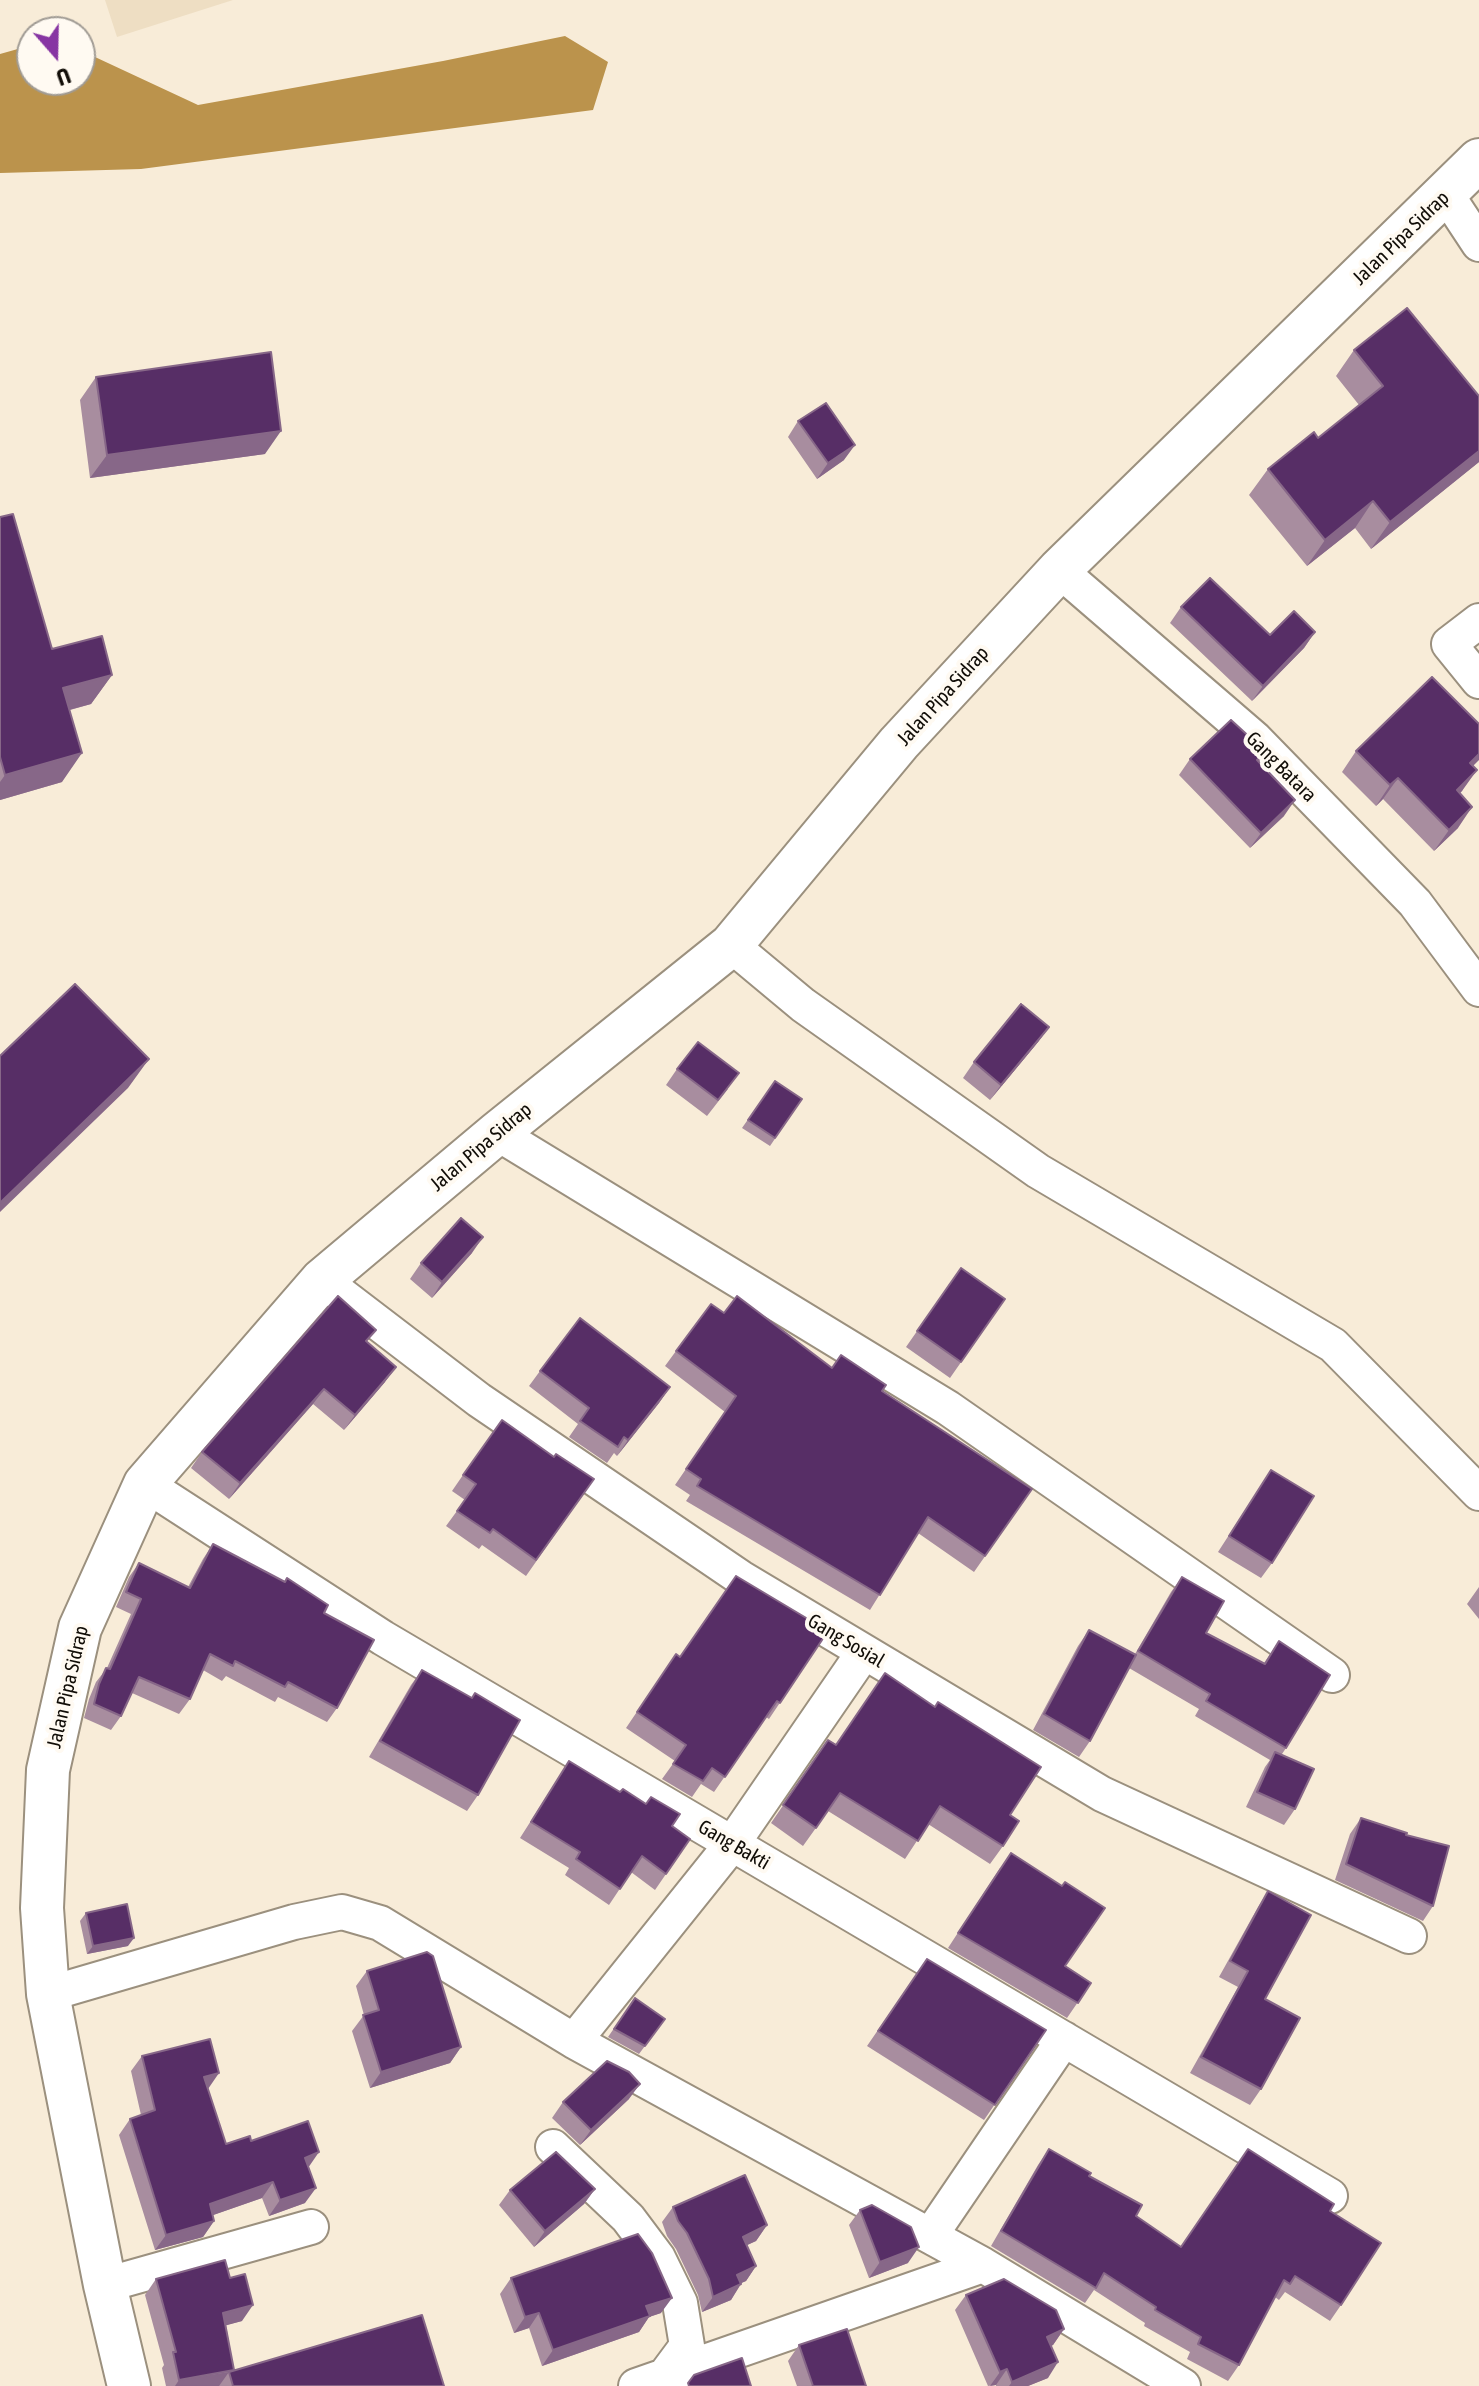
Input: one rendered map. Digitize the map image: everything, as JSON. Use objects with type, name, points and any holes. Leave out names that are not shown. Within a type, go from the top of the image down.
[{"type":"street","name":"Jalan Pipa Sidrap","points":[[129,2386],[105,2285],[48,1994],[42,1908],[48,1770],[80,1628],[145,1484],[322,1280],[497,1133],[731,945],[899,743],[1059,570],[1479,160]]},
{"type":"street","points":[[1446,194],[1479,244]]},
{"type":"street","name":"Gang Batara","points":[[1059,570],[1255,739],[1415,903],[1479,989]]},
{"type":"street","points":[[1479,621],[1449,644],[1479,681]]},
{"type":"street","points":[[731,945],[803,1005],[1038,1171],[1333,1345],[1479,1493]]},
{"type":"street","points":[[497,1133],[948,1408],[1332,1675]]},
{"type":"street","name":"Gang Sosial","points":[[322,1280],[514,1424],[741,1578],[1102,1794],[1409,1936]]},
{"type":"street","name":"Gang Bakti","points":[[145,1484],[383,1638],[1330,2196]]},
{"type":"street","points":[[574,2041],[732,1844],[864,1652]]},
{"type":"street","points":[[48,1994],[294,1922],[342,1912],[380,1923],[574,2041],[983,2265],[1183,2386]]},
{"type":"street","points":[[930,2236],[1064,2039]]},
{"type":"street","points":[[553,2147],[628,2218],[658,2258],[680,2303],[687,2346],[655,2383]]},
{"type":"street","points":[[105,2285],[311,2227]]},
{"type":"street","points":[[655,2383],[983,2265]]},
{"type":"shaded area","points":[[105,0],[233,0],[117,37]]},
{"type":"shaded area","points":[[565,36],[608,62],[593,110],[141,169],[0,173],[0,54],[16,50],[16,96],[96,96],[96,57],[198,105]]},
{"type":"building","points":[[1407,308],[1479,396],[1479,451],[1390,522],[1373,501],[1325,540],[1268,469],[1314,432],[1318,438],[1383,386],[1354,350]]},
{"type":"building","points":[[271,352],[281,431],[107,455],[96,377]]},
{"type":"building","points":[[826,403],[855,445],[828,463],[798,421]]},
{"type":"building","points":[[13,514],[52,649],[102,636],[112,675],[63,688],[82,753],[5,775],[0,757],[0,517]]},
{"type":"building","points":[[1210,578],[1270,635],[1294,611],[1315,632],[1263,686],[1181,607]]},
{"type":"building","points":[[1432,677],[1479,724],[1479,754],[1470,763],[1477,770],[1457,790],[1472,807],[1449,830],[1398,778],[1390,785],[1356,751]]},
{"type":"building","points":[[1231,720],[1266,752],[1257,760],[1295,800],[1261,833],[1190,759]]},
{"type":"building","points":[[75,984],[149,1059],[0,1203],[0,1056]]},
{"type":"building","points":[[1021,1004],[1049,1027],[1001,1085],[974,1062]]},
{"type":"building","points":[[698,1042],[739,1073],[718,1100],[677,1069]]},
{"type":"building","points":[[775,1081],[802,1099],[775,1138],[748,1120]]},
{"type":"building","points":[[461,1218],[483,1237],[442,1282],[421,1263]]},
{"type":"building","points":[[961,1268],[1005,1299],[961,1362],[917,1331]]},
{"type":"building","points":[[338,1296],[376,1330],[366,1341],[396,1367],[355,1415],[324,1389],[240,1483],[202,1452]]},
{"type":"building","points":[[737,1296],[832,1368],[841,1355],[886,1385],[882,1391],[1032,1489],[985,1556],[928,1517],[880,1595],[697,1486],[701,1479],[686,1469],[736,1396],[676,1351],[711,1304],[724,1313]]},
{"type":"building","points":[[580,1318],[670,1387],[628,1440],[624,1437],[618,1447],[580,1421],[589,1408],[540,1371]]},
{"type":"building","points":[[502,1420],[554,1457],[556,1454],[594,1479],[536,1560],[493,1529],[490,1533],[457,1511],[476,1484],[463,1475]]},
{"type":"building","points":[[1271,1470],[1314,1496],[1272,1563],[1229,1536]]},
{"type":"building","points":[[213,1544],[285,1582],[287,1578],[328,1605],[324,1613],[374,1640],[337,1708],[288,1682],[285,1687],[235,1661],[233,1666],[210,1654],[190,1699],[139,1677],[121,1716],[94,1704],[106,1668],[110,1669],[141,1599],[126,1592],[139,1563],[190,1588]]},
{"type":"building","points":[[736,1576],[828,1631],[725,1777],[712,1768],[703,1781],[673,1764],[686,1745],[637,1712],[676,1654],[680,1657]]},
{"type":"building","points":[[1182,1577],[1224,1601],[1206,1633],[1265,1664],[1279,1641],[1330,1675],[1286,1748],[1206,1701],[1210,1694],[1138,1651]]},
{"type":"building","points":[[1089,1630],[1136,1655],[1090,1741],[1044,1714]]},
{"type":"building","points":[[422,1670],[472,1698],[475,1693],[520,1720],[478,1795],[380,1741]]},
{"type":"building","points":[[885,1673],[935,1707],[938,1702],[1041,1767],[1010,1815],[1019,1821],[1003,1846],[940,1806],[918,1841],[840,1793],[816,1828],[783,1805],[828,1740],[836,1745]]},
{"type":"building","points":[[1275,1752],[1314,1769],[1295,1809],[1257,1792]]},
{"type":"building","points":[[569,1761],[620,1792],[623,1789],[646,1804],[651,1797],[680,1814],[672,1826],[690,1839],[666,1874],[642,1856],[620,1889],[576,1859],[580,1852],[531,1822]]},
{"type":"building","points":[[1361,1818],[1406,1835],[1449,1846],[1433,1906],[1346,1864]]},
{"type":"building","points":[[1011,1853],[1062,1886],[1065,1882],[1105,1908],[1065,1966],[1091,1983],[1078,2003],[958,1933]]},
{"type":"building","points":[[1268,1891],[1311,1915],[1265,1999],[1300,2018],[1261,2089],[1201,2057],[1248,1971],[1230,1961]]},
{"type":"building","points":[[127,1904],[134,1938],[93,1946],[86,1913]]},
{"type":"building","points":[[427,1952],[433,1956],[461,2047],[381,2072],[363,2015],[379,2010],[367,1971]]},
{"type":"building","points":[[927,1959],[1046,2030],[995,2105],[878,2031]]},
{"type":"building","points":[[635,1998],[665,2019],[645,2046],[614,2029]]},
{"type":"building","points":[[210,2039],[219,2073],[204,2077],[226,2144],[250,2136],[251,2141],[308,2121],[319,2152],[305,2158],[316,2188],[280,2200],[273,2182],[210,2204],[214,2221],[166,2235],[130,2119],[155,2110],[142,2056]]},
{"type":"building","points":[[607,2061],[629,2072],[640,2084],[591,2130],[563,2102]]},
{"type":"building","points":[[1049,2149],[1091,2173],[1089,2176],[1142,2205],[1136,2216],[1181,2247],[1248,2149],[1334,2204],[1330,2211],[1381,2243],[1341,2305],[1295,2276],[1290,2284],[1284,2280],[1239,2365],[1198,2344],[1201,2337],[1155,2310],[1156,2307],[1104,2273],[1096,2288],[1001,2231]]},
{"type":"building","points":[[556,2152],[595,2189],[545,2231],[510,2190]]},
{"type":"building","points":[[745,2175],[767,2225],[743,2237],[756,2266],[737,2275],[741,2284],[713,2297],[709,2279],[673,2207]]},
{"type":"building","points":[[872,2205],[911,2227],[919,2247],[880,2262],[860,2210]]},
{"type":"building","points":[[638,2234],[652,2253],[672,2298],[646,2306],[650,2316],[553,2350],[539,2313],[525,2317],[511,2278]]},
{"type":"building","points":[[225,2260],[230,2278],[245,2274],[253,2305],[223,2313],[234,2370],[179,2380],[173,2352],[176,2352],[156,2279]]},
{"type":"building","points":[[1004,2279],[1056,2310],[1064,2329],[1047,2337],[1058,2362],[1012,2382],[1007,2369],[1000,2372],[966,2295]]},
{"type":"building","points":[[422,2315],[444,2386],[233,2386],[229,2372]]},
{"type":"building","points":[[847,2329],[866,2386],[813,2386],[799,2345]]},
{"type":"building","points":[[742,2358],[751,2386],[689,2386],[694,2375]]}]
